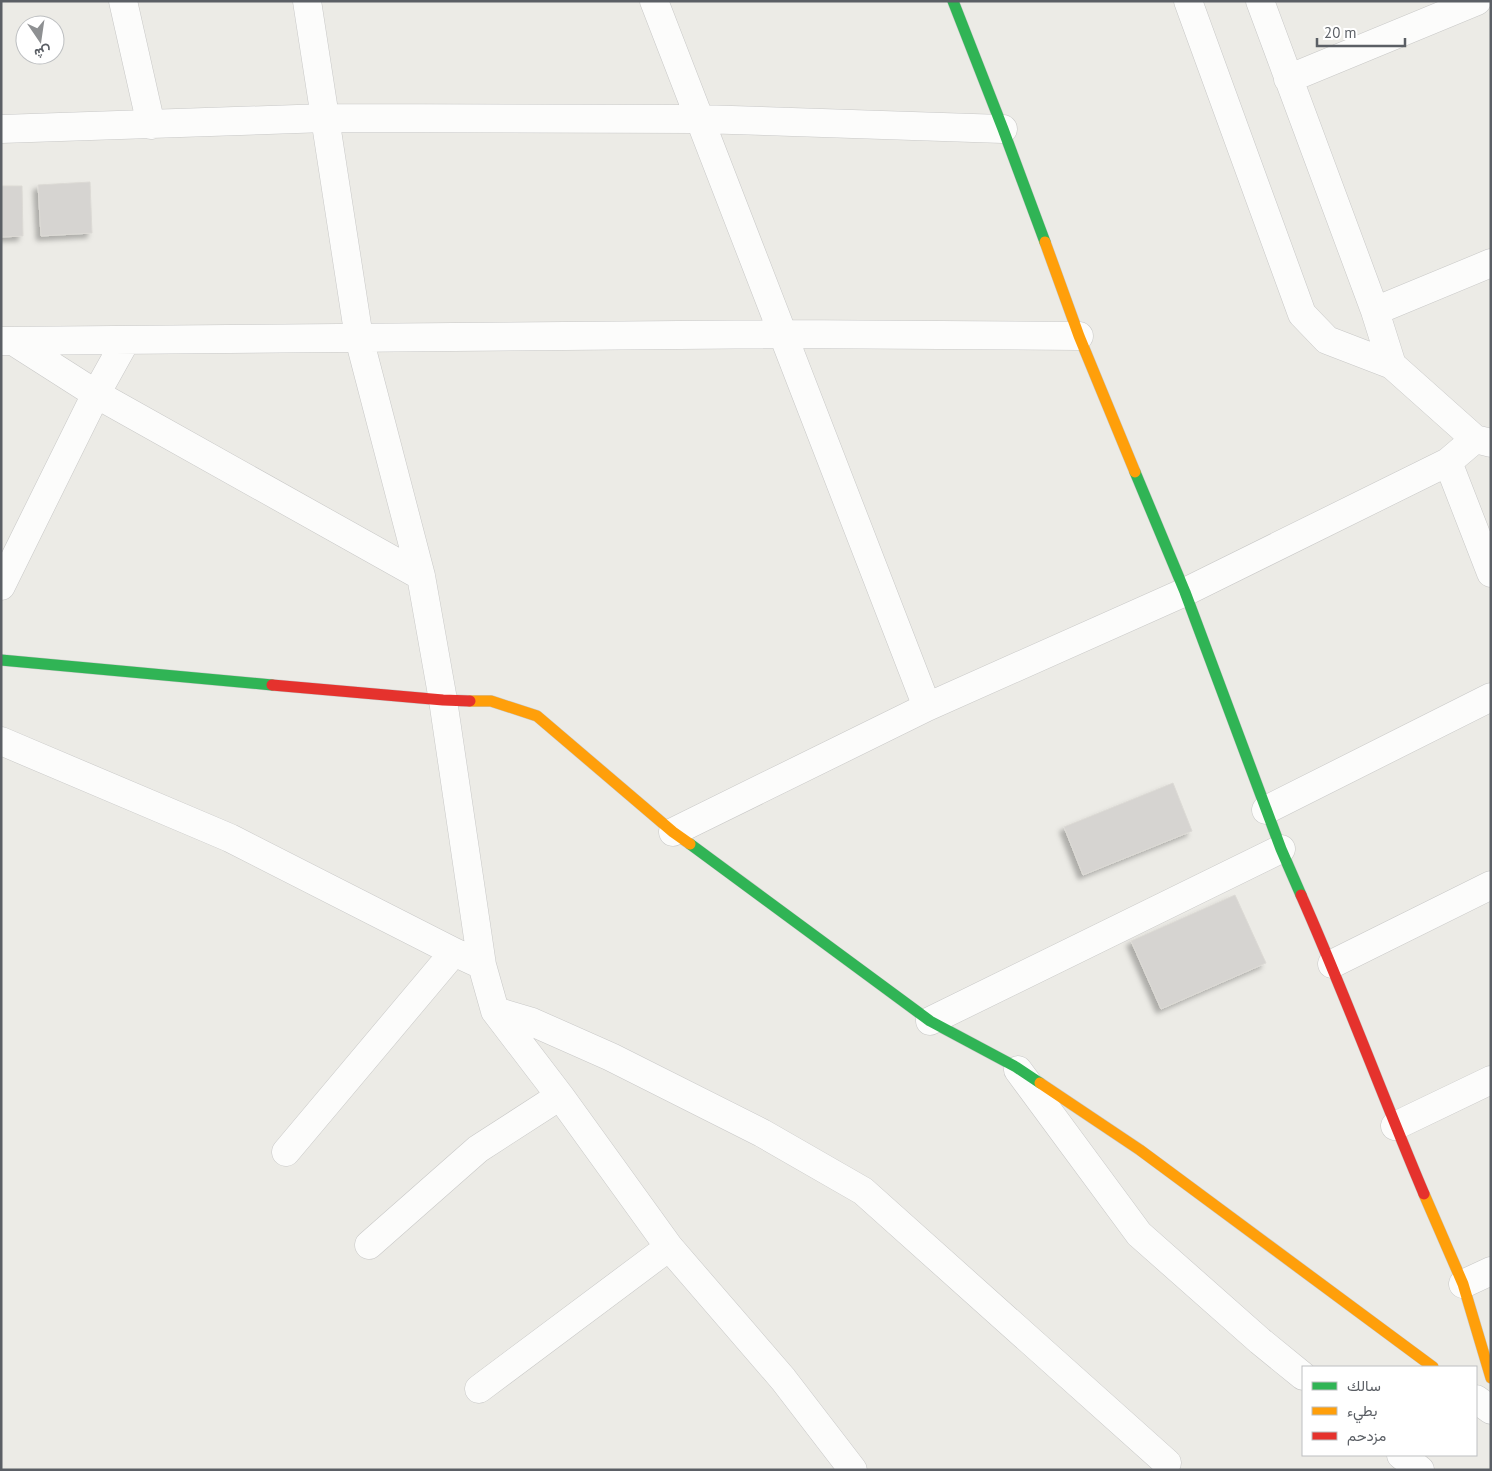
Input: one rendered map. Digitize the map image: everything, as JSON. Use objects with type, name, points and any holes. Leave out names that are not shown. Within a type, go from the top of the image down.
[{"type":"street","points":[[123,1],[151,125]]},
{"type":"street","points":[[307,1],[359,338],[421,576],[444,700],[482,965],[495,1011],[560,1096],[669,1247],[783,1379],[853,1470]]},
{"type":"street","points":[[654,1],[927,707]]},
{"type":"street","points":[[953,1],[1003,129],[1079,336],[1185,592],[1281,849],[1332,964],[1395,1126],[1463,1284],[1491,1378]]},
{"type":"street","points":[[673,832],[927,707],[1185,592],[1448,462],[1483,441],[1392,365],[1327,340],[1302,314],[1188,1]]},
{"type":"street","points":[[1260,1],[1375,311],[1392,365]]},
{"type":"street","points":[[1288,79],[1477,1]]},
{"type":"street","points":[[1,129],[326,118],[700,119],[1003,129]]},
{"type":"street","points":[[1375,311],[1491,263]]},
{"type":"street","points":[[7,341],[783,334],[1079,336]]},
{"type":"street","points":[[1,586],[96,394],[126,340]]},
{"type":"street","points":[[7,341],[96,394],[421,576]]},
{"type":"street","points":[[1448,462],[1491,574]]},
{"type":"street","points":[[1,660],[444,700],[491,701],[537,716],[673,832],[930,1021],[1016,1067],[1140,1150],[1432,1366]]},
{"type":"street","points":[[1266,810],[1491,697]]},
{"type":"street","points":[[1,741],[230,838],[482,965]]},
{"type":"street","points":[[930,1021],[1281,849]]},
{"type":"street","points":[[1332,964],[1491,885]]},
{"type":"street","points":[[286,1152],[454,952]]},
{"type":"street","points":[[495,1011],[532,1022],[611,1057],[762,1134],[864,1191],[1167,1463]]},
{"type":"street","points":[[1016,1067],[1138,1234],[1302,1375]]},
{"type":"street","points":[[1395,1126],[1491,1080]]},
{"type":"street","points":[[369,1245],[478,1149],[560,1096]]},
{"type":"street","points":[[479,1389],[669,1247]]},
{"type":"street","points":[[1463,1284],[1491,1271]]},
{"type":"street","points":[[1477,1400],[1491,1410]]},
{"type":"street","points":[[1402,1456],[1420,1470]]},
{"type":"building","points":[[90,182],[92,233],[41,236],[38,185]]},
{"type":"building","points":[[1,186],[22,186],[23,236],[1,237]]},
{"type":"building","points":[[1173,783],[1192,831],[1083,875],[1064,827]]},
{"type":"building","points":[[1235,895],[1266,963],[1161,1009],[1131,941]]},
{"type":"traffic: fast","points":[[953,1],[1045,242]]},
{"type":"traffic: fast","points":[[1135,472],[1185,592],[1281,849],[1301,895]]},
{"type":"traffic: fast","points":[[1,660],[272,685]]},
{"type":"traffic: fast","points":[[690,844],[930,1021],[1016,1067],[1040,1083]]},
{"type":"traffic: slow","points":[[1045,242],[1079,336],[1135,472]]},
{"type":"traffic: slow","points":[[470,701],[491,701],[537,716],[673,832],[690,844]]},
{"type":"traffic: slow","points":[[1040,1083],[1140,1150],[1432,1366]]},
{"type":"traffic: slow","points":[[1424,1194],[1463,1284],[1491,1378]]},
{"type":"traffic: jam","points":[[272,685],[470,701]]},
{"type":"traffic: jam","points":[[1301,895],[1424,1194]]}]
